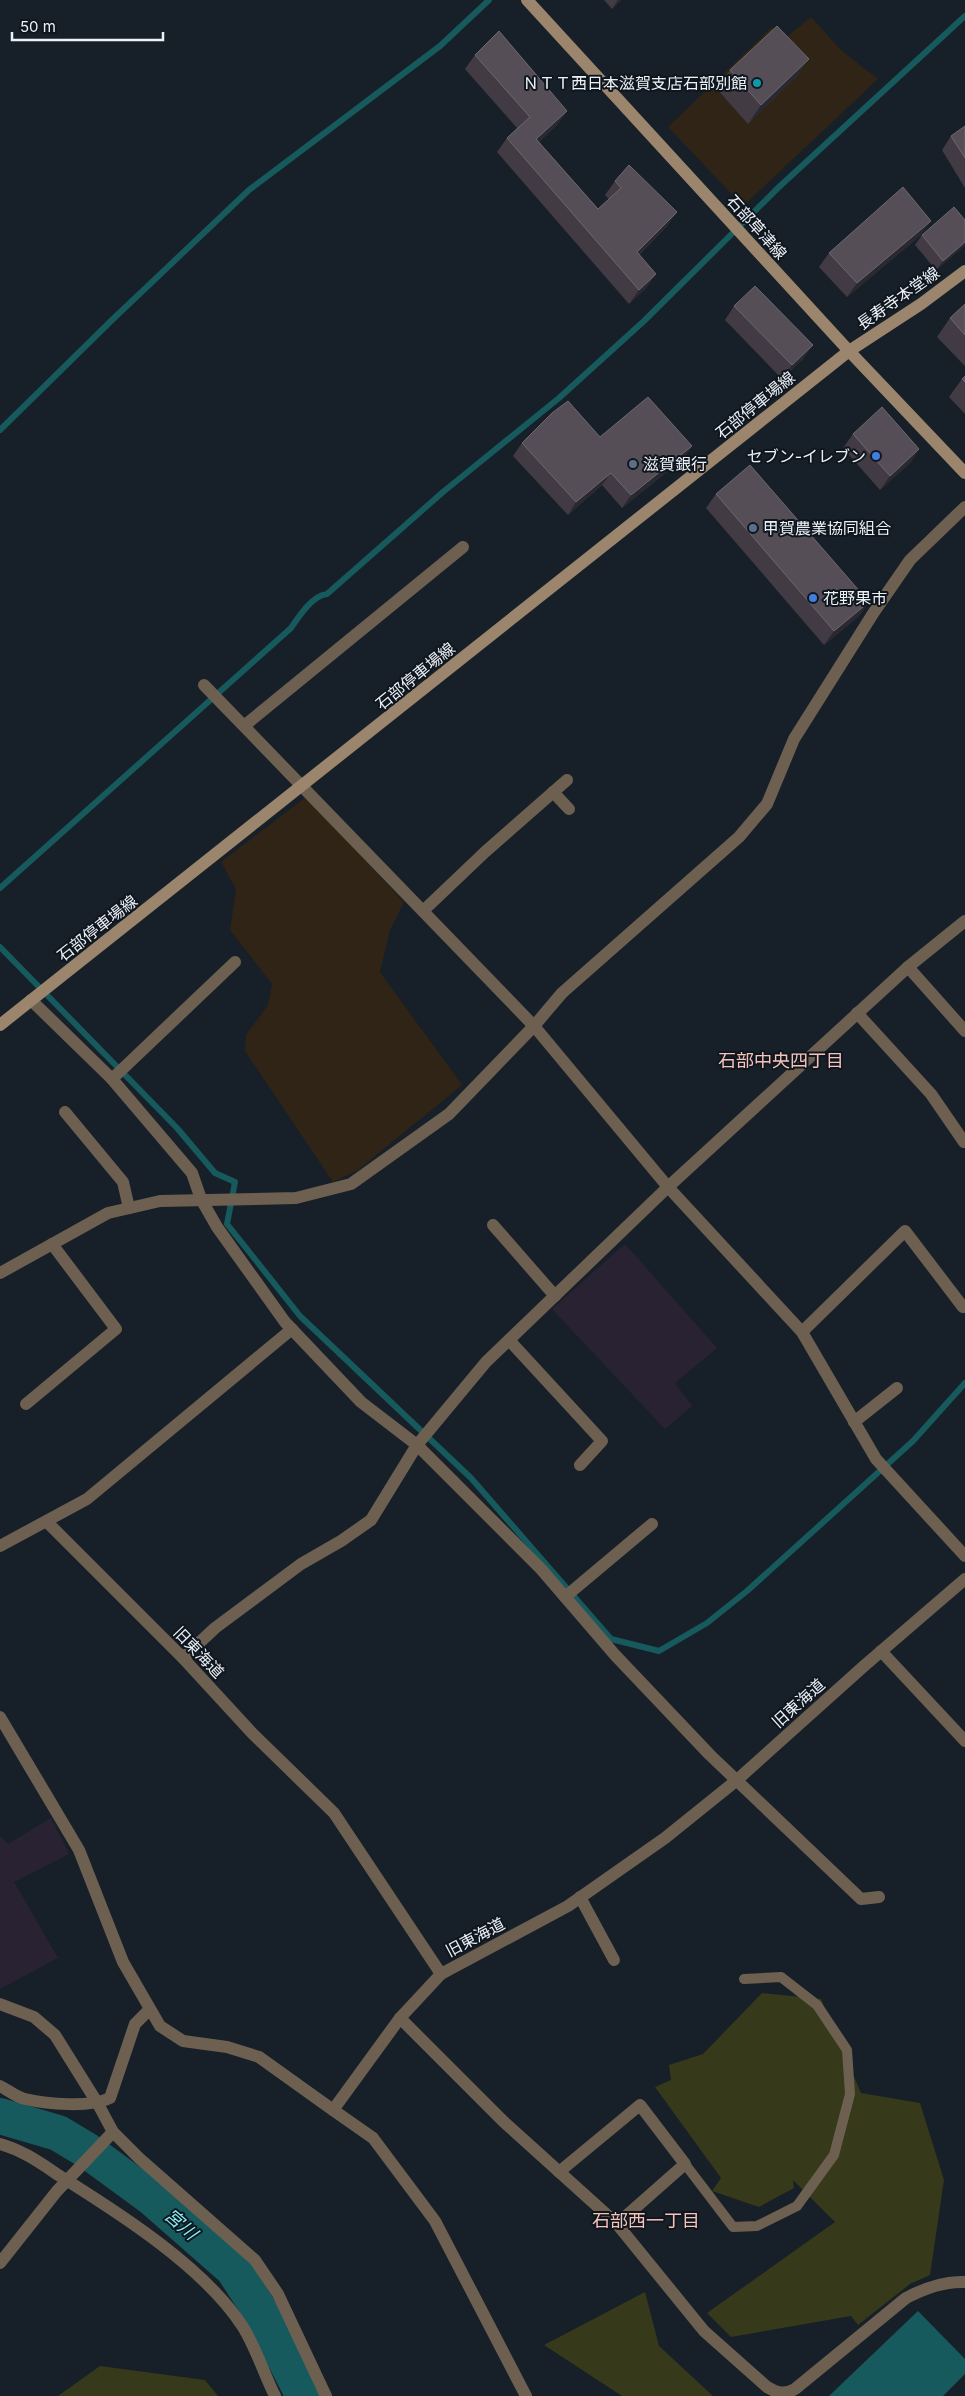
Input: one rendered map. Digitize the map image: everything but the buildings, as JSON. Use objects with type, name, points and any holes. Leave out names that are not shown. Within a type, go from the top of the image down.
[{"type":"main road","name":"石部草津線","points":[[528,0],[849,352],[965,473]]},
{"type":"main road","name":"長寿寺本堂線","points":[[849,352],[921,304],[965,271]]},
{"type":"main road","name":"石部停車場線","points":[[0,1025],[849,352]]},
{"type":"street","points":[[0,1273],[108,1213],[160,1200],[296,1198],[351,1184],[449,1114],[534,1026],[562,993],[738,837],[767,804],[794,738],[874,612],[910,560],[965,507]]},
{"type":"street","points":[[244,726],[463,547]]},
{"type":"street","points":[[204,685],[534,1026],[668,1187],[802,1332],[876,1459],[965,1556]]},
{"type":"street","points":[[424,912],[485,852],[567,780]]},
{"type":"street","points":[[553,792],[569,809]]},
{"type":"street","points":[[183,1658],[215,1628],[301,1564],[341,1541],[371,1520],[417,1446],[486,1362],[668,1187],[908,967],[965,921]]},
{"type":"street","points":[[112,1079],[235,962]]},
{"type":"street","points":[[908,967],[965,1031]]},
{"type":"street","points":[[32,1000],[112,1079],[192,1173],[201,1199],[217,1227],[292,1329],[361,1402],[417,1446],[541,1569],[615,1655],[710,1755],[861,1899],[879,1897]]},
{"type":"street","points":[[857,1013],[931,1094],[964,1142]]},
{"type":"street","points":[[65,1112],[123,1182],[129,1208]]},
{"type":"street","points":[[493,1225],[554,1296]]},
{"type":"street","points":[[802,1332],[905,1231],[963,1307]]},
{"type":"street","points":[[26,1404],[116,1329],[52,1244]]},
{"type":"street","points":[[0,1546],[47,1522],[87,1498],[292,1329]]},
{"type":"street","points":[[509,1340],[602,1441],[580,1465]]},
{"type":"street","points":[[854,1422],[897,1388]]},
{"type":"street","name":"旧東海道","points":[[47,1522],[183,1658],[252,1733],[334,1813],[441,1974],[568,1906],[664,1838],[737,1780],[965,1580]]},
{"type":"street","points":[[565,1596],[652,1524]]},
{"type":"street","points":[[882,1651],[965,1741]]},
{"type":"street","points":[[0,1717],[78,1850],[123,1962],[149,2010],[160,2026],[183,2041],[227,2047],[259,2058],[373,2138],[435,2221],[526,2396]]},
{"type":"street","points":[[580,1898],[614,1960]]},
{"type":"street","points":[[333,2110],[400,2018],[441,1974]]},
{"type":"street","points":[[0,2004],[34,2017],[56,2035],[113,2132],[139,2158],[255,2260],[278,2294],[326,2396]]},
{"type":"street","points":[[0,2086],[24,2098],[98,2104],[110,2098],[135,2024],[149,2010]]},
{"type":"street","points":[[400,2018],[504,2122],[617,2224],[704,2331],[776,2393],[786,2394],[795,2390],[906,2298],[921,2290],[955,2282],[965,2282]]},
{"type":"street","points":[[558,2172],[640,2105],[685,2164],[617,2224]]},
{"type":"street","points":[[0,2263],[70,2178],[113,2132]]},
{"type":"street","points":[[0,2144],[70,2178],[168,2250],[209,2286],[243,2327],[274,2396]]},
{"type":"lane","points":[[685,2164],[733,2227],[757,2226],[797,2206],[834,2155],[850,2094],[847,2050],[817,2004],[781,1976],[744,1979]]},
{"type":"shaded area","points":[[811,17],[842,51],[878,79],[743,206],[668,127],[772,27],[783,40]]},
{"type":"shaded area","points":[[306,797],[404,902],[390,930],[380,972],[462,1085],[358,1170],[333,1182],[245,1051],[246,1035],[268,1005],[272,984],[230,930],[236,889],[221,862]]},
{"type":"shaded area","points":[[625,1244],[717,1348],[675,1383],[692,1406],[665,1429],[552,1309]]},
{"type":"shaded area","points":[[51,1818],[69,1854],[14,1882],[58,1958],[0,1989],[0,1836],[8,1844]]},
{"type":"green space","points":[[762,1993],[821,1999],[861,2093],[920,2103],[944,2180],[930,2275],[910,2284],[858,2325],[851,2316],[731,2337],[707,2313],[835,2222],[793,2180],[794,2188],[759,2207],[712,2191],[721,2178],[655,2087],[671,2080],[669,2065],[703,2054]]},
{"type":"green space","points":[[645,2292],[659,2346],[713,2396],[622,2396],[544,2345]]},
{"type":"green space","points":[[100,2366],[205,2380],[218,2396],[58,2396]]},
{"type":"water","points":[[918,2311],[965,2359],[965,2374],[943,2396],[829,2396]]},
{"type":"waterway","points":[[0,430],[249,190],[440,46],[489,0]]},
{"type":"waterway","points":[[0,888],[291,628],[312,602],[327,594],[443,492],[559,398],[644,321],[779,187],[965,16]]},
{"type":"waterway","points":[[0,947],[177,1128],[215,1173],[235,1182],[227,1224],[300,1316],[471,1478],[611,1639],[659,1651],[707,1623],[747,1591],[913,1441],[965,1383]]},
{"type":"waterway","name":"宮川","points":[[0,2116],[58,2133],[88,2151],[152,2198],[233,2269],[259,2309],[304,2396]]},
{"type":"place","name":"ＮＴＴ西日本滋賀支店石部別館","points":[[757,83]]},
{"type":"place","name":"セブン-イレブン","points":[[876,456]]},
{"type":"place","name":"滋賀銀行","points":[[633,464]]},
{"type":"place","name":"甲賀農業協同組合","points":[[753,528]]},
{"type":"place","name":"花野果市","points":[[813,598]]},
{"type":"district","name":"石部中央四丁目","points":[[781,1060]]},
{"type":"district","name":"石部西一丁目","points":[[646,2220]]}]
